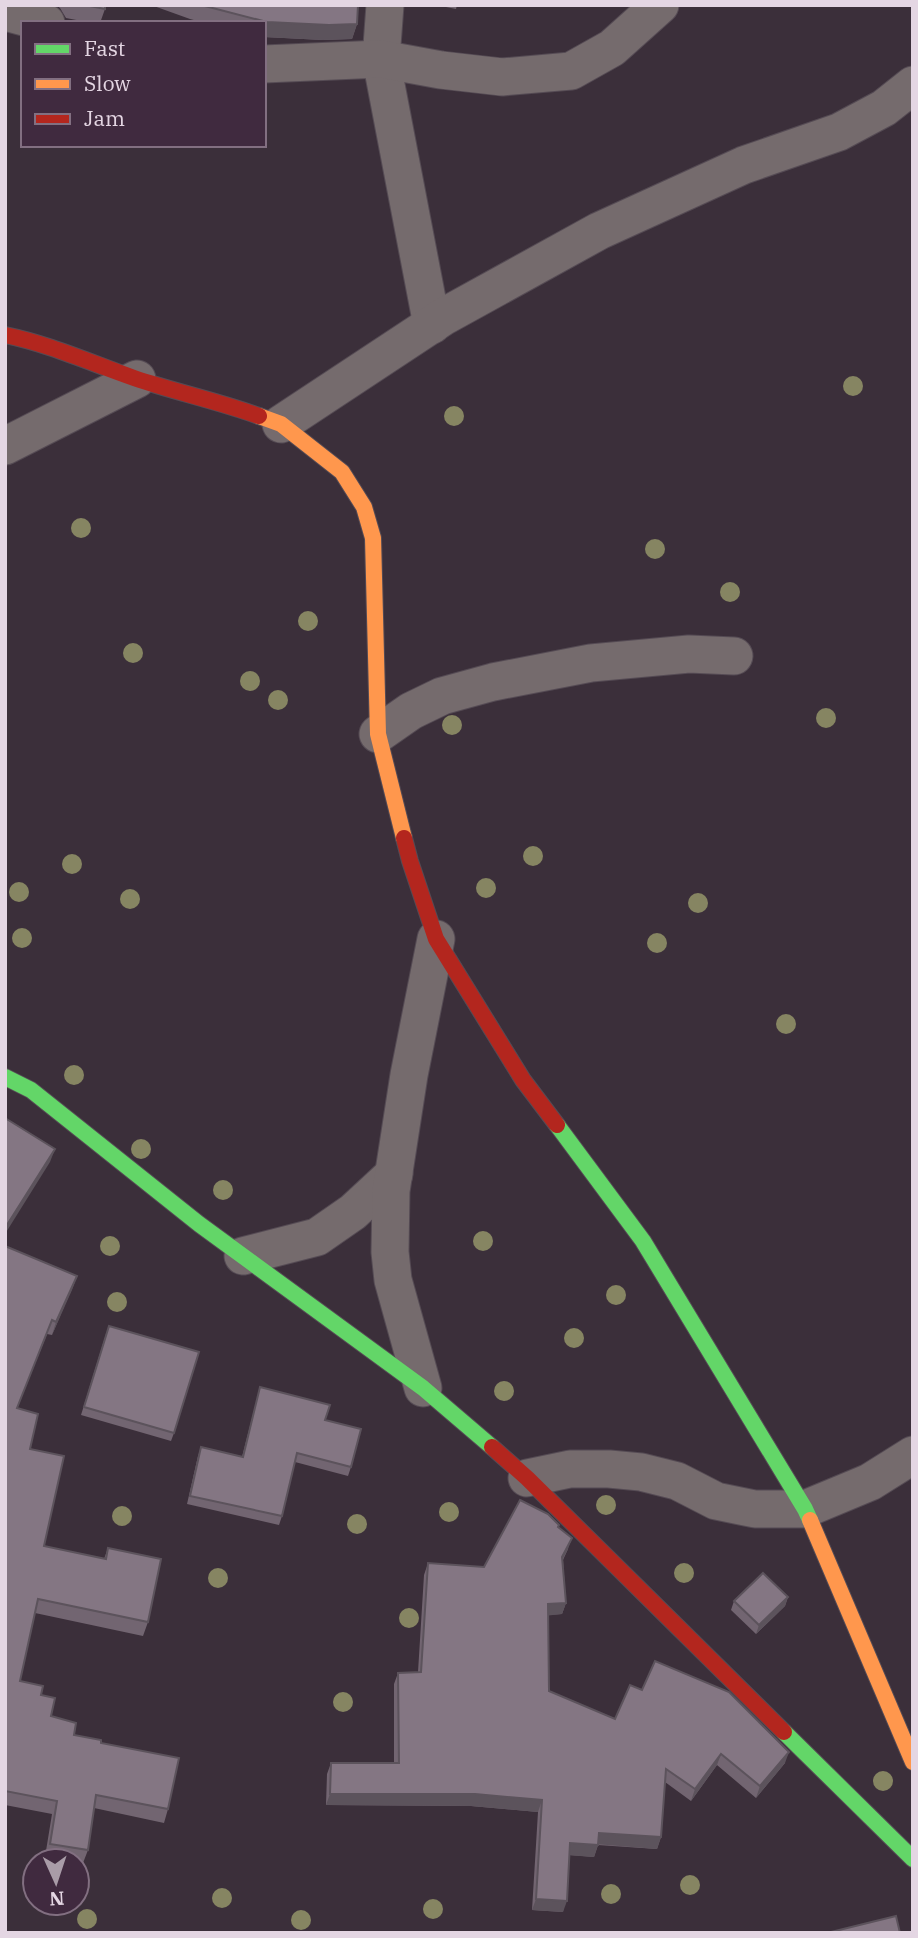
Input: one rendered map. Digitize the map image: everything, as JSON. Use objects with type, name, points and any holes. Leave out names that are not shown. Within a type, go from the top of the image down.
[{"type":"street","points":[[384,5],[381,59],[432,325]]},
{"type":"street","points":[[266,64],[381,59],[440,70],[502,77],[572,71],[612,48],[660,5]]},
{"type":"street","points":[[5,12],[39,21]]},
{"type":"street","points":[[281,424],[432,325],[599,231],[744,165],[839,132],[884,108],[913,85]]},
{"type":"street","points":[[5,335],[25,339],[137,379],[229,405],[281,424],[342,472],[364,507],[373,538],[378,734],[410,861],[436,939],[523,1080],[643,1241],[805,1509],[913,1762]]},
{"type":"street","points":[[5,446],[137,379]]},
{"type":"street","points":[[378,734],[411,711],[442,696],[493,682],[604,662],[689,654],[734,656]]},
{"type":"street","points":[[423,1388],[393,1280],[390,1252],[391,1191],[409,1075],[436,939]]},
{"type":"street","points":[[5,1077],[31,1090],[199,1224],[423,1388],[527,1478],[913,1858]]},
{"type":"street","points":[[243,1256],[317,1237],[353,1212],[394,1174]]},
{"type":"street","points":[[527,1478],[570,1469],[641,1472],[677,1482],[716,1501],[755,1509],[805,1509],[870,1482],[913,1455]]},
{"type":"building","points":[[85,5],[105,5],[105,9]]},
{"type":"building","points":[[201,5],[358,5],[357,24],[263,21]]},
{"type":"building","points":[[5,1118],[55,1149],[5,1228]]},
{"type":"building","points":[[5,1246],[77,1276],[56,1322],[52,1320],[17,1408],[38,1414],[30,1449],[64,1456],[44,1546],[106,1559],[108,1548],[161,1559],[148,1622],[38,1599],[20,1681],[43,1686],[41,1695],[55,1698],[51,1716],[76,1723],[74,1735],[179,1758],[168,1809],[96,1795],[88,1847],[50,1844],[57,1801],[5,1791]]},
{"type":"building","points":[[109,1326],[199,1352],[174,1433],[84,1407]]},
{"type":"building","points":[[260,1387],[330,1405],[325,1420],[361,1429],[351,1467],[297,1453],[282,1516],[190,1496],[201,1447],[243,1457]]},
{"type":"building","points":[[520,1500],[548,1514],[558,1527],[572,1538],[562,1557],[566,1603],[548,1604],[549,1691],[615,1719],[630,1685],[642,1690],[655,1661],[729,1692],[789,1752],[760,1786],[721,1754],[695,1789],[666,1769],[661,1837],[599,1833],[598,1845],[570,1843],[567,1901],[536,1899],[542,1800],[475,1794],[330,1794],[331,1763],[399,1763],[398,1673],[421,1672],[428,1563],[484,1567]]},
{"type":"building","points":[[763,1573],[788,1597],[759,1625],[734,1601]]},
{"type":"building","points":[[896,1916],[900,1933],[827,1933]]},
{"type":"traffic: fast","points":[[5,1077],[31,1090],[199,1224],[423,1388],[492,1447]]},
{"type":"traffic: fast","points":[[557,1125],[643,1241],[810,1520]]},
{"type":"traffic: fast","points":[[784,1732],[913,1859]]},
{"type":"traffic: slow","points":[[259,416],[281,424],[342,472],[364,507],[373,538],[378,734],[404,838]]},
{"type":"traffic: slow","points":[[810,1520],[913,1762]]},
{"type":"traffic: jam","points":[[5,335],[38,343],[134,378],[259,416]]},
{"type":"traffic: jam","points":[[404,838],[436,939],[523,1080],[557,1125]]},
{"type":"traffic: jam","points":[[492,1447],[527,1478],[784,1732]]}]
